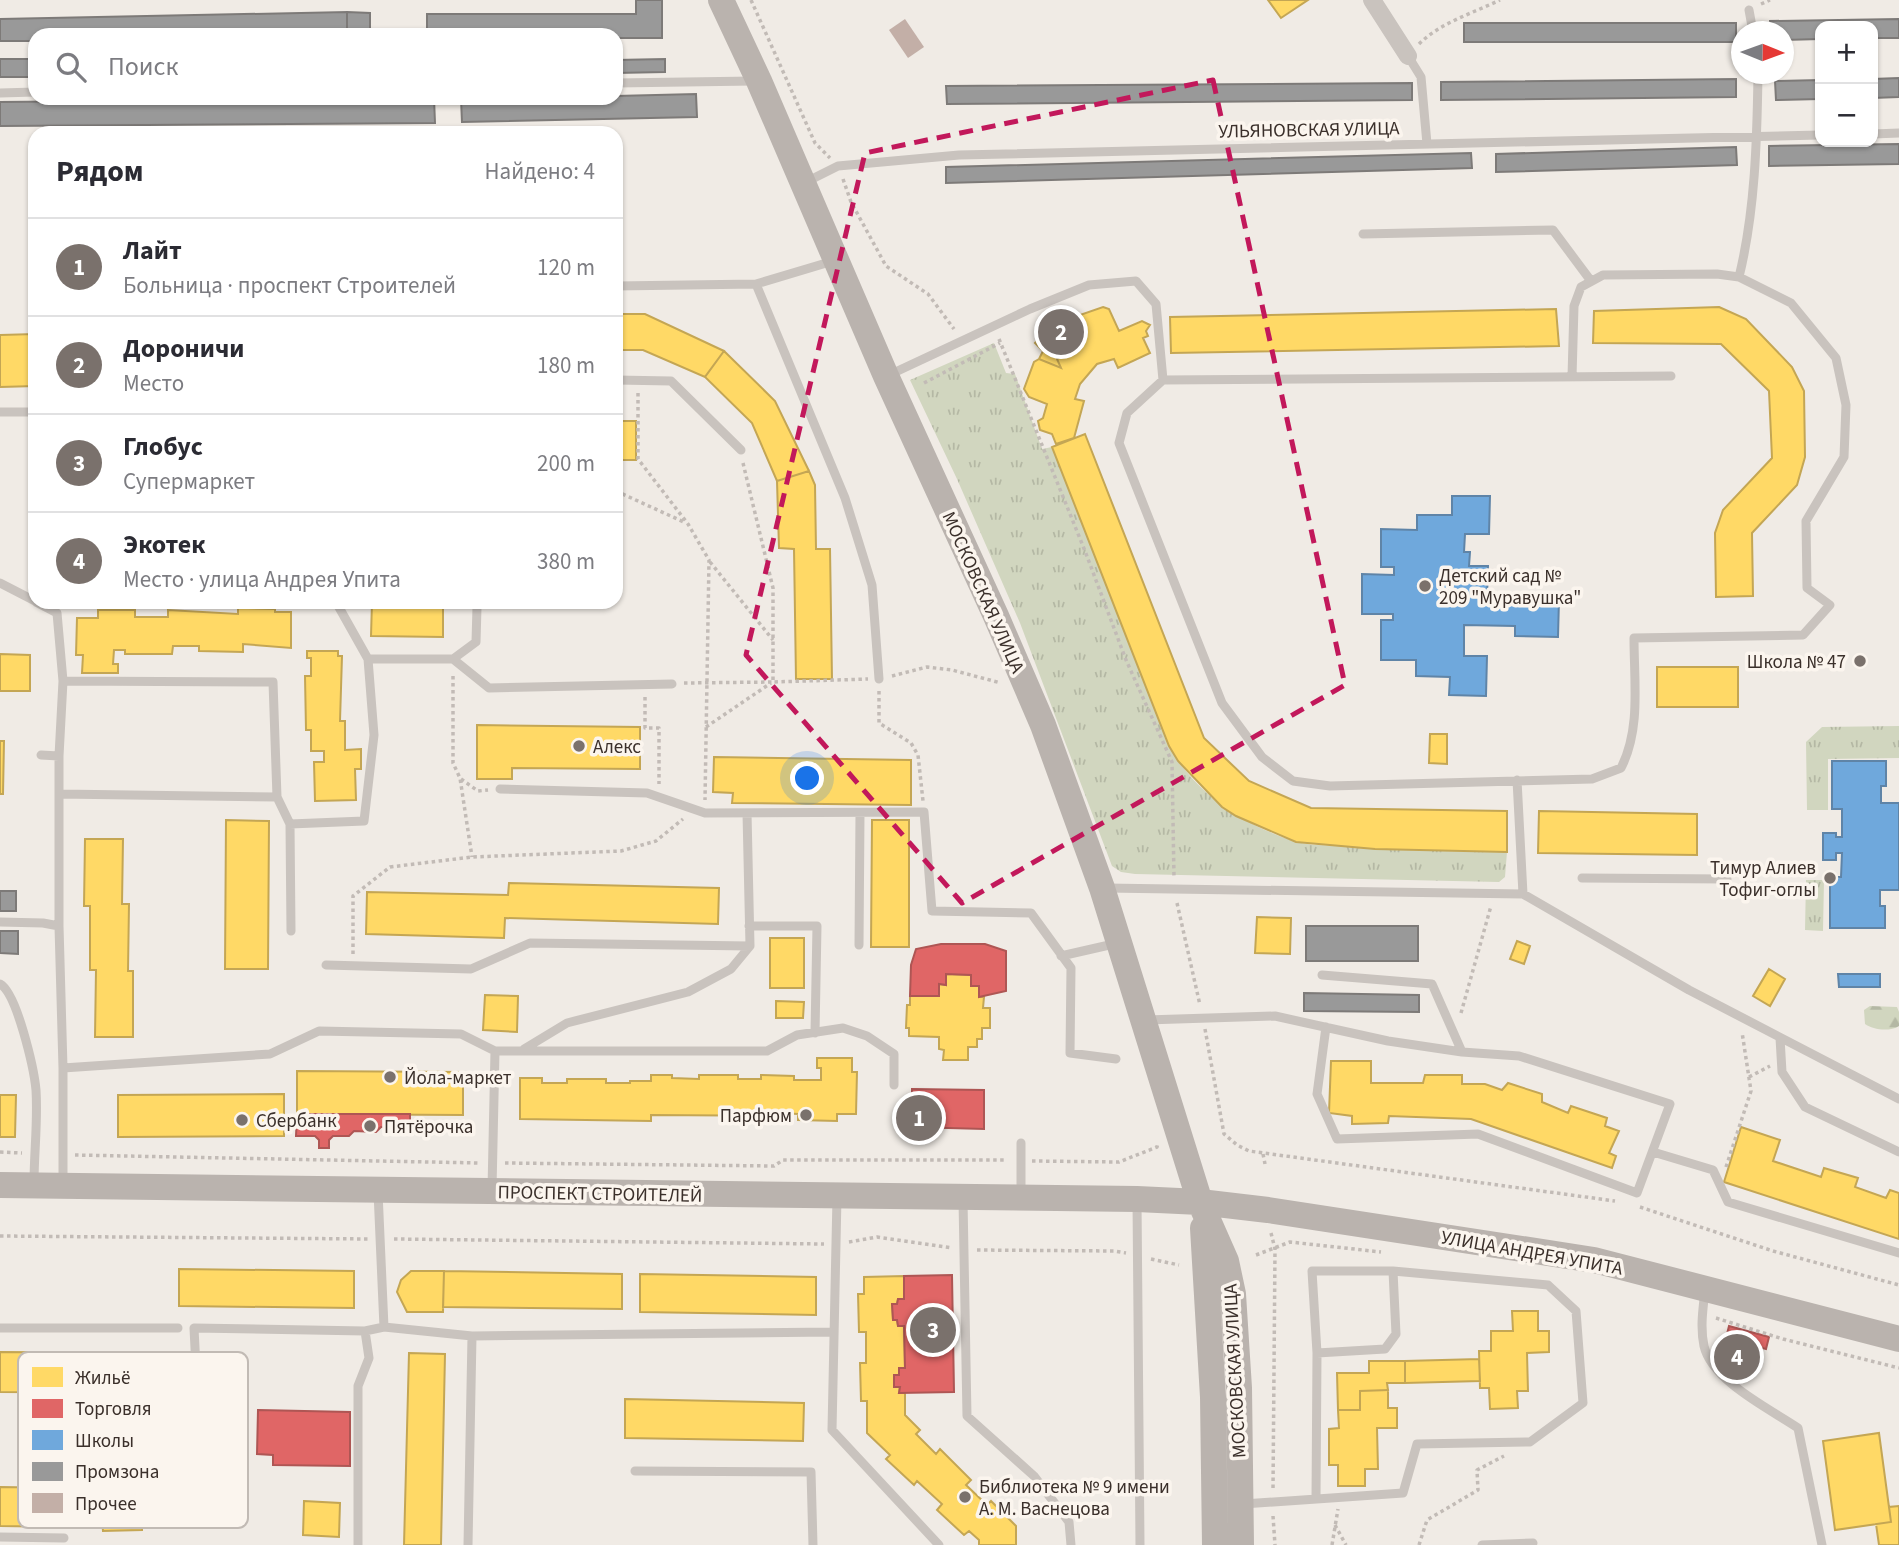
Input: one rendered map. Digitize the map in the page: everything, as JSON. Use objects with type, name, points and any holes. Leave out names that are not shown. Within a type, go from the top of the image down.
[{"type":"main road","name":"МОСКОВСКАЯ УЛИЦА","points":[[721,0],[1038,713],[1102,888],[1200,1202],[1226,1261],[1233,1294],[1239,1388],[1241,1545]]},
{"type":"main road","name":"ПРОСПЕКТ СТРОИТЕЛЕЙ","points":[[0,1185],[1137,1199],[1200,1202]]},
{"type":"main road","name":"МОСКОВСКАЯ УЛИЦА","points":[[1200,1202],[1213,1397],[1215,1545]]},
{"type":"main road","name":"УЛИЦА АНДРЕЯ УПИТА","points":[[1200,1202],[1594,1260],[1704,1302],[1899,1339]]},
{"type":"street","points":[[1372,0],[1408,56]]},
{"type":"lane","points":[[1749,10],[1752,21]]},
{"type":"lane","points":[[1408,56],[1421,77],[1427,144]]},
{"type":"lane","points":[[623,83],[759,81]]},
{"type":"lane","points":[[1739,277],[1745,254],[1757,136],[1758,84]]},
{"type":"lane","points":[[0,93],[28,92]]},
{"type":"lane","points":[[1878,134],[1899,133]]},
{"type":"lane","name":"УЛЬЯНОВСКАЯ УЛИЦА","points":[[803,184],[838,166],[958,155],[1815,135]]},
{"type":"lane","points":[[1363,234],[1553,230],[1591,281]]},
{"type":"lane","points":[[623,286],[756,284],[835,260]]},
{"type":"lane","points":[[1572,377],[1574,306],[1581,286],[1603,275],[1717,274],[1739,277],[1791,303],[1836,358],[1846,405],[1844,457],[1806,520],[1807,588],[1830,605],[1803,635],[1634,638],[1635,720],[1631,750],[1621,768],[1592,779],[1331,786],[1293,780],[1262,757],[1222,703],[1119,443],[1127,413],[1163,380],[1572,377],[1671,376]]},
{"type":"lane","points":[[886,376],[1089,285],[1136,281],[1156,304],[1163,380]]},
{"type":"lane","points":[[756,284],[845,498],[872,584],[879,679]]},
{"type":"lane","points":[[623,380],[671,381],[741,450]]},
{"type":"lane","points":[[0,412],[28,412]]},
{"type":"lane","points":[[0,583],[28,598]]},
{"type":"lane","points":[[49,609],[57,613],[63,681],[59,756],[63,1186]]},
{"type":"lane","points":[[290,824],[363,821],[374,735],[368,659],[340,609]]},
{"type":"lane","points":[[368,659],[453,659],[476,642],[477,609]]},
{"type":"lane","points":[[453,659],[489,688],[672,684]]},
{"type":"lane","points":[[63,681],[95,687],[273,682],[277,797],[290,824],[291,931]]},
{"type":"lane","points":[[41,755],[59,756]]},
{"type":"lane","points":[[1517,780],[1523,894]]},
{"type":"lane","points":[[500,789],[647,793],[705,813],[924,812],[932,911],[1031,913],[1071,968],[1070,1053],[1116,1059]]},
{"type":"lane","points":[[59,794],[277,797]]},
{"type":"lane","points":[[522,1050],[566,1023],[688,992],[731,969],[750,946],[747,813]]},
{"type":"lane","points":[[859,945],[860,813]]},
{"type":"lane","points":[[1582,878],[1727,878]]},
{"type":"lane","points":[[1102,888],[1523,894],[1689,990],[1899,1099]]},
{"type":"lane","points":[[0,922],[59,926]]},
{"type":"lane","points":[[750,926],[817,926],[815,1033]]},
{"type":"lane","points":[[1061,956],[1119,942]]},
{"type":"lane","points":[[326,965],[471,969],[530,943],[750,946]]},
{"type":"lane","points":[[1322,975],[1432,984],[1462,1052]]},
{"type":"lane","points":[[0,984],[6,987],[19,1013],[36,1089],[34,1185]]},
{"type":"lane","points":[[1144,1020],[1275,1016],[1326,1027],[1388,1041],[1462,1052],[1519,1056],[1670,1104],[1637,1193],[1478,1134],[1336,1139],[1317,1094],[1326,1027]]},
{"type":"lane","points":[[63,1068],[270,1054],[319,1031],[460,1034],[495,1051],[767,1051],[797,1035],[843,1028],[867,1036],[894,1054],[894,1085]]},
{"type":"lane","points":[[1780,1038],[1782,1072],[1805,1107],[1899,1152]]},
{"type":"lane","points":[[492,1191],[495,1051]]},
{"type":"lane","points":[[1021,1143],[1021,1198]]},
{"type":"lane","points":[[1653,1152],[1713,1170],[1728,1202],[1899,1253]]},
{"type":"lane","points":[[378,1190],[384,1327]]},
{"type":"lane","points":[[837,1196],[832,1430],[940,1545]]},
{"type":"lane","points":[[963,1197],[967,1416],[1034,1476],[1069,1522],[1071,1545]]},
{"type":"lane","points":[[1137,1199],[1140,1545]]},
{"type":"lane","points":[[1240,1504],[1403,1493],[1417,1444],[1530,1443],[1583,1403],[1576,1311],[1548,1285],[1393,1272],[1312,1271],[1317,1353],[1316,1498]]},
{"type":"lane","points":[[1317,1353],[1385,1349],[1396,1334],[1393,1272]]},
{"type":"lane","points":[[1704,1302],[1704,1346],[1710,1361],[1742,1391],[1798,1427],[1822,1545]]},
{"type":"lane","points":[[195,1352],[194,1328],[365,1331],[384,1327],[472,1336],[832,1332]]},
{"type":"lane","points":[[0,1328],[178,1328]]},
{"type":"lane","points":[[358,1545],[358,1386],[369,1358],[365,1331]]},
{"type":"lane","points":[[468,1545],[472,1336]]},
{"type":"lane","points":[[635,1471],[811,1472],[813,1545]]},
{"type":"lane","points":[[0,1537],[64,1538]]},
{"type":"lane","points":[[1482,1545],[1533,1543]]},
{"type":"path","points":[[751,0],[815,143],[838,166],[851,202],[886,266],[928,294],[957,334]]},
{"type":"path","points":[[1408,56],[1427,37],[1500,0]]},
{"type":"path","points":[[993,326],[1085,551],[1126,660],[1172,762],[1174,889],[1203,1019],[1224,1134],[1237,1145],[1263,1154],[1625,1203]]},
{"type":"path","points":[[924,383],[1000,343]]},
{"type":"path","points":[[638,381],[638,459],[688,524],[709,560],[773,640]]},
{"type":"path","points":[[741,450],[773,587],[773,682]]},
{"type":"path","points":[[623,494],[688,524]]},
{"type":"path","points":[[353,965],[353,896],[390,867],[472,857],[621,851],[656,841],[680,819],[705,813],[709,560]]},
{"type":"path","points":[[453,659],[453,763],[460,778],[472,857]]},
{"type":"path","points":[[672,684],[879,679],[928,667],[952,670],[1012,686]]},
{"type":"path","points":[[879,679],[879,723],[911,743],[918,755],[924,812]]},
{"type":"path","points":[[706,727],[773,682]]},
{"type":"path","points":[[645,684],[645,728],[659,728],[659,772]]},
{"type":"path","points":[[460,778],[478,792],[500,789]]},
{"type":"path","points":[[1454,1035],[1494,894]]},
{"type":"path","points":[[1720,1184],[1751,1091],[1739,1016]]},
{"type":"path","points":[[1749,1077],[1782,1061]]},
{"type":"path","points":[[63,1154],[774,1166],[783,1160],[1119,1162],[1157,1147],[1161,1133]]},
{"type":"path","points":[[0,1152],[34,1154]]},
{"type":"path","points":[[1263,1154],[1265,1164]]},
{"type":"path","points":[[1638,1207],[1773,1251],[1899,1285]]},
{"type":"path","points":[[1269,1227],[1275,1249],[1275,1545]]},
{"type":"path","points":[[0,1236],[835,1244],[877,1237],[963,1250],[1114,1251]]},
{"type":"path","points":[[1256,1255],[1290,1242],[1387,1253]]},
{"type":"path","points":[[1704,1302],[1783,1339],[1899,1368]]},
{"type":"path","points":[[1419,1545],[1427,1520],[1478,1490],[1477,1470],[1530,1443]]},
{"type":"path","points":[[1332,1545],[1340,1497]]},
{"type":"path","points":[[1335,1525],[1346,1545]]},
{"type":"highlighted area","points":[[1213,80],[1345,685],[962,903],[746,655],[865,153]]},
{"type":"green space","points":[[994,343],[1006,373],[1015,374],[1042,449],[1052,447],[1169,746],[1192,778],[1222,805],[1239,816],[1294,841],[1311,845],[1383,849],[1507,852],[1505,877],[1499,882],[1135,874],[1121,872],[1112,866],[1020,623],[910,380]]},
{"type":"green space","points":[[1899,726],[1899,758],[1828,759],[1828,810],[1807,810],[1806,742],[1822,727]]},
{"type":"green space","points":[[1806,880],[1824,880],[1823,931],[1805,930]]},
{"type":"green space","points":[[1870,1006],[1897,1007],[1899,1026],[1882,1030],[1865,1024],[1864,1010]]},
{"type":"building: Жильё","points":[[1268,0],[1308,0],[1281,18]]},
{"type":"building: Жильё","points":[[1103,307],[1109,309],[1119,331],[1142,321],[1150,325],[1146,331],[1148,336],[1143,338],[1150,353],[1118,368],[1114,359],[1097,364],[1080,384],[1075,399],[1084,401],[1074,438],[1056,444],[1052,434],[1040,430],[1038,421],[1043,418],[1047,404],[1029,397],[1024,389],[1034,362],[1039,359],[1061,368],[1057,359],[1075,342],[1082,345],[1074,323],[1077,316]]},
{"type":"building: Жильё","points":[[1719,307],[1746,319],[1792,367],[1804,391],[1805,457],[1797,485],[1752,533],[1753,596],[1716,597],[1715,533],[1723,510],[1772,458],[1769,391],[1721,344],[1593,343],[1594,311]]},
{"type":"building: Жильё","points":[[1556,309],[1559,346],[1171,353],[1170,317]]},
{"type":"building: Жильё","points":[[623,314],[645,314],[724,351],[705,377],[643,350],[623,350]]},
{"type":"building: Жильё","points":[[1074,314],[1077,316],[1074,323],[1082,345],[1075,342],[1057,359],[1061,368],[1039,359],[1043,351],[1035,343],[1058,318]]},
{"type":"building: Жильё","points":[[28,334],[28,386],[0,387],[0,335]]},
{"type":"building: Жильё","points":[[724,351],[775,401],[809,471],[777,481],[752,423],[705,377]]},
{"type":"building: Жильё","points":[[623,421],[636,421],[636,460],[623,460]]},
{"type":"building: Жильё","points":[[1085,434],[1204,738],[1249,781],[1311,808],[1507,811],[1507,852],[1375,849],[1296,842],[1236,816],[1222,807],[1178,761],[1169,746],[1052,447]]},
{"type":"building: Жильё","points":[[809,471],[815,485],[816,549],[830,549],[832,679],[796,679],[794,549],[779,548],[777,481]]},
{"type":"building: Жильё","points":[[238,609],[291,612],[291,648],[243,644],[243,652],[199,651],[199,646],[173,646],[172,654],[125,654],[125,650],[114,650],[113,664],[118,664],[118,673],[82,673],[83,655],[76,655],[77,618],[98,618],[98,610],[135,610],[135,617],[168,617],[168,610],[238,614]]},
{"type":"building: Жильё","points":[[372,609],[443,609],[443,637],[371,636]]},
{"type":"building: Жильё","points":[[307,651],[338,651],[338,656],[342,656],[340,721],[345,721],[345,750],[361,749],[361,769],[355,769],[356,800],[315,801],[314,762],[324,762],[324,751],[311,751],[311,730],[306,730],[305,676],[311,676],[311,658],[307,658]]},
{"type":"building: Жильё","points":[[0,654],[30,655],[30,691],[0,691]]},
{"type":"building: Жильё","points":[[1657,667],[1738,667],[1738,707],[1657,707]]},
{"type":"building: Жильё","points":[[477,725],[640,727],[640,769],[512,768],[512,779],[477,779]]},
{"type":"building: Жильё","points":[[1430,734],[1447,734],[1447,764],[1429,763]]},
{"type":"building: Жильё","points":[[0,741],[4,741],[3,794],[0,794]]},
{"type":"building: Жильё","points":[[714,757],[911,760],[911,805],[732,803],[733,793],[713,792]]},
{"type":"building: Жильё","points":[[1539,811],[1697,814],[1697,855],[1538,853]]},
{"type":"building: Жильё","points":[[226,820],[269,821],[268,969],[225,969]]},
{"type":"building: Жильё","points":[[872,820],[909,820],[909,947],[871,947]]},
{"type":"building: Жильё","points":[[85,839],[123,839],[122,904],[129,904],[128,971],[133,971],[133,1037],[95,1037],[96,970],[90,970],[90,906],[84,906]]},
{"type":"building: Жильё","points":[[509,883],[719,888],[718,924],[505,918],[504,938],[366,934],[367,892],[508,895]]},
{"type":"building: Жильё","points":[[1257,917],[1291,918],[1290,954],[1255,953]]},
{"type":"building: Жильё","points":[[770,938],[804,938],[804,988],[770,988]]},
{"type":"building: Жильё","points":[[1517,941],[1530,946],[1524,964],[1510,959]]},
{"type":"building: Жильё","points":[[1769,969],[1785,979],[1770,1006],[1753,996]]},
{"type":"building: Жильё","points":[[946,974],[971,975],[971,986],[979,986],[979,997],[984,997],[983,1008],[990,1008],[990,1028],[982,1028],[982,1039],[977,1039],[977,1047],[968,1047],[968,1060],[943,1060],[944,1050],[939,1049],[939,1037],[909,1036],[909,1028],[906,1028],[910,996],[939,996],[939,984],[946,985]]},
{"type":"building: Жильё","points":[[485,995],[518,996],[517,1032],[483,1030]]},
{"type":"building: Жильё","points":[[776,1001],[804,1002],[803,1018],[776,1018]]},
{"type":"building: Жильё","points":[[817,1058],[852,1058],[852,1072],[857,1072],[856,1114],[837,1114],[837,1121],[798,1120],[798,1114],[781,1113],[781,1116],[651,1115],[651,1121],[520,1119],[520,1078],[542,1078],[542,1083],[567,1083],[567,1079],[606,1079],[606,1083],[630,1083],[651,1081],[651,1075],[699,1079],[699,1075],[738,1075],[738,1079],[761,1079],[761,1075],[794,1076],[794,1080],[821,1080],[821,1068],[817,1068]]},
{"type":"building: Жильё","points":[[1331,1061],[1371,1061],[1371,1083],[1423,1083],[1425,1075],[1462,1075],[1462,1084],[1485,1084],[1502,1090],[1508,1083],[1542,1094],[1542,1102],[1568,1113],[1571,1106],[1607,1118],[1605,1126],[1619,1131],[1609,1153],[1616,1156],[1612,1168],[1471,1119],[1389,1116],[1388,1123],[1352,1124],[1352,1116],[1329,1113]]},
{"type":"building: Жильё","points":[[297,1071],[463,1072],[463,1115],[297,1114]]},
{"type":"building: Жильё","points":[[284,1094],[284,1136],[118,1137],[118,1095]]},
{"type":"building: Жильё","points":[[0,1095],[16,1095],[15,1137],[0,1137]]},
{"type":"building: Жильё","points":[[1741,1127],[1780,1140],[1773,1161],[1821,1177],[1824,1168],[1858,1178],[1855,1187],[1886,1198],[1890,1190],[1899,1193],[1899,1239],[1724,1182]]},
{"type":"building: Жильё","points":[[179,1269],[354,1271],[354,1308],[179,1306]]},
{"type":"building: Жильё","points":[[411,1271],[444,1271],[443,1312],[407,1312],[397,1292],[401,1280]]},
{"type":"building: Жильё","points":[[444,1271],[622,1274],[622,1309],[443,1307]]},
{"type":"building: Жильё","points":[[640,1274],[816,1277],[816,1315],[640,1312]]},
{"type":"building: Жильё","points":[[904,1276],[904,1299],[898,1299],[897,1304],[892,1304],[893,1320],[897,1320],[898,1326],[904,1326],[905,1368],[899,1368],[899,1375],[894,1375],[894,1387],[900,1387],[899,1393],[905,1393],[905,1415],[920,1430],[916,1434],[936,1454],[940,1449],[971,1480],[966,1485],[987,1505],[991,1501],[1016,1526],[1016,1545],[979,1545],[979,1540],[969,1531],[964,1535],[937,1510],[942,1504],[917,1481],[914,1485],[886,1459],[890,1455],[867,1433],[867,1401],[861,1401],[860,1363],[866,1363],[866,1332],[859,1332],[858,1294],[864,1294],[864,1277]]},
{"type":"building: Жильё","points":[[1512,1311],[1538,1311],[1538,1331],[1549,1331],[1549,1352],[1527,1353],[1528,1391],[1517,1391],[1518,1408],[1490,1409],[1489,1388],[1480,1388],[1479,1351],[1491,1351],[1491,1331],[1513,1331]]},
{"type":"building: Жильё","points":[[0,1352],[18,1352],[18,1392],[0,1392]]},
{"type":"building: Жильё","points":[[409,1353],[445,1354],[441,1545],[404,1545]]},
{"type":"building: Жильё","points":[[1479,1359],[1480,1381],[1405,1383],[1405,1361]]},
{"type":"building: Жильё","points":[[1369,1361],[1405,1361],[1405,1383],[1387,1383],[1388,1390],[1360,1391],[1360,1410],[1338,1410],[1337,1373],[1369,1373]]},
{"type":"building: Жильё","points":[[1388,1390],[1388,1408],[1397,1408],[1397,1428],[1377,1428],[1378,1469],[1365,1469],[1365,1486],[1338,1486],[1338,1465],[1329,1465],[1329,1429],[1339,1428],[1338,1410],[1360,1410],[1360,1391]]},
{"type":"building: Жильё","points":[[625,1399],[804,1403],[803,1441],[625,1438]]},
{"type":"building: Жильё","points":[[1879,1433],[1891,1522],[1835,1530],[1823,1441]]},
{"type":"building: Жильё","points":[[0,1487],[18,1487],[18,1526],[0,1526]]},
{"type":"building: Жильё","points":[[304,1501],[340,1503],[339,1537],[303,1535]]},
{"type":"building: Жильё","points":[[1899,1506],[1899,1545],[1879,1545],[1876,1524],[1891,1522],[1889,1507]]},
{"type":"building: Жильё","points":[[103,1528],[142,1528],[142,1530],[103,1531]]},
{"type":"building: Торговля","points":[[941,944],[985,944],[1006,951],[1006,991],[979,997],[979,986],[971,986],[971,975],[946,974],[946,985],[939,984],[939,996],[910,996],[911,965],[916,949]]},
{"type":"building: Торговля","points":[[912,1089],[984,1090],[984,1129],[912,1127]]},
{"type":"building: Торговля","points":[[297,1114],[410,1114],[410,1122],[406,1127],[381,1127],[376,1132],[354,1131],[349,1136],[333,1136],[329,1140],[329,1148],[319,1148],[319,1140],[315,1136],[296,1136]]},
{"type":"building: Торговля","points":[[952,1275],[954,1392],[899,1393],[900,1387],[894,1387],[894,1375],[899,1375],[899,1368],[905,1368],[904,1326],[898,1326],[897,1320],[893,1320],[892,1304],[897,1304],[898,1299],[904,1299],[904,1276]]},
{"type":"building: Торговля","points":[[1729,1326],[1769,1337],[1766,1349],[1726,1338]]},
{"type":"building: Торговля","points":[[1729,1350],[1747,1355],[1744,1363],[1727,1359]]},
{"type":"building: Торговля","points":[[258,1410],[350,1412],[350,1466],[273,1465],[273,1455],[257,1454]]},
{"type":"building: Школы","name":"Детский сад № 209 \"Муравушка\"","points":[[1452,496],[1490,496],[1489,534],[1465,534],[1464,552],[1470,552],[1469,566],[1488,566],[1487,598],[1559,599],[1558,637],[1515,636],[1515,626],[1464,625],[1464,656],[1487,656],[1486,696],[1449,695],[1450,677],[1416,676],[1416,660],[1381,660],[1381,620],[1393,620],[1393,614],[1362,614],[1362,574],[1394,575],[1394,567],[1381,567],[1381,529],[1417,530],[1417,515],[1452,515]]},
{"type":"building: Школы","points":[[1832,761],[1886,761],[1886,786],[1881,786],[1881,803],[1899,803],[1899,890],[1880,890],[1880,906],[1885,906],[1885,928],[1830,928],[1830,877],[1841,877],[1842,853],[1836,853],[1836,860],[1823,860],[1823,833],[1836,833],[1836,837],[1842,837],[1842,809],[1832,809]]},
{"type":"building: Школы","points":[[1838,974],[1880,974],[1880,987],[1839,987]]},
{"type":"building: Промзона","points":[[636,0],[662,0],[662,38],[623,38],[623,28],[427,28],[427,14],[636,14]]},
{"type":"building: Промзона","points":[[347,12],[347,28],[28,28],[28,41],[0,41],[0,19]]},
{"type":"building: Промзона","points":[[347,12],[370,13],[370,28],[347,28]]},
{"type":"building: Промзона","points":[[1899,19],[1899,38],[1878,38],[1878,21],[1815,21],[1815,39],[1794,40],[1794,21],[1770,21]]},
{"type":"building: Промзона","points":[[1464,23],[1731,23],[1731,42],[1464,42]]},
{"type":"building: Промзона","points":[[0,59],[28,59],[28,77],[0,77]]},
{"type":"building: Промзона","points":[[665,59],[665,72],[623,73],[623,60]]},
{"type":"building: Промзона","points":[[1899,78],[1899,97],[1878,98],[1878,79]]},
{"type":"building: Промзона","points":[[1731,79],[1731,84],[1736,84],[1736,97],[1441,100],[1441,82]]},
{"type":"building: Промзона","points":[[1815,80],[1815,99],[1776,100],[1775,84],[1794,84],[1794,81]]},
{"type":"building: Промзона","points":[[1412,83],[1412,100],[947,104],[946,86]]},
{"type":"building: Промзона","points":[[696,94],[697,117],[462,122],[461,105],[623,105],[623,96]]},
{"type":"building: Промзона","points":[[0,102],[28,102],[28,105],[434,105],[435,123],[0,126]]},
{"type":"building: Промзона","points":[[1878,144],[1899,144],[1899,164],[1769,166],[1769,146],[1878,147]]},
{"type":"building: Промзона","points":[[1736,147],[1737,165],[1496,172],[1496,154]]},
{"type":"building: Промзона","points":[[1471,153],[1472,168],[946,183],[946,167]]},
{"type":"building: Промзона","points":[[0,891],[16,891],[16,911],[0,911]]},
{"type":"building: Промзона","points":[[1306,926],[1418,926],[1418,961],[1306,961]]},
{"type":"building: Промзона","points":[[0,931],[18,931],[18,954],[0,953]]},
{"type":"building: Промзона","points":[[1304,993],[1419,995],[1419,1012],[1304,1011]]},
{"type":"building: Прочее","points":[[905,19],[924,47],[908,58],[889,30]]},
{"type":"place","name":"Дороничи","points":[[1061,332]]},
{"type":"place","name":"Детский сад № 209 \"Муравушка\"","points":[[1425,586]]},
{"type":"place","name":"Школа № 47","points":[[1860,661]]},
{"type":"place","name":"Алекс","points":[[579,746]]},
{"type":"place","name":"Тимур Алиев Тофиг-оглы","points":[[1830,878]]},
{"type":"place","name":"Йола-маркет","points":[[390,1077]]},
{"type":"place","name":"Парфюм","points":[[806,1115]]},
{"type":"place","name":"Лайт","points":[[919,1118]]},
{"type":"place","name":"Сбербанк","points":[[242,1120]]},
{"type":"place","name":"Пятёрочка","points":[[370,1126]]},
{"type":"place","name":"Глобус","points":[[933,1330]]},
{"type":"place","name":"Экотек","points":[[1737,1357]]},
{"type":"place","name":"Библиотека № 9 имени А. М. Васнецова","points":[[965,1497]]}]
